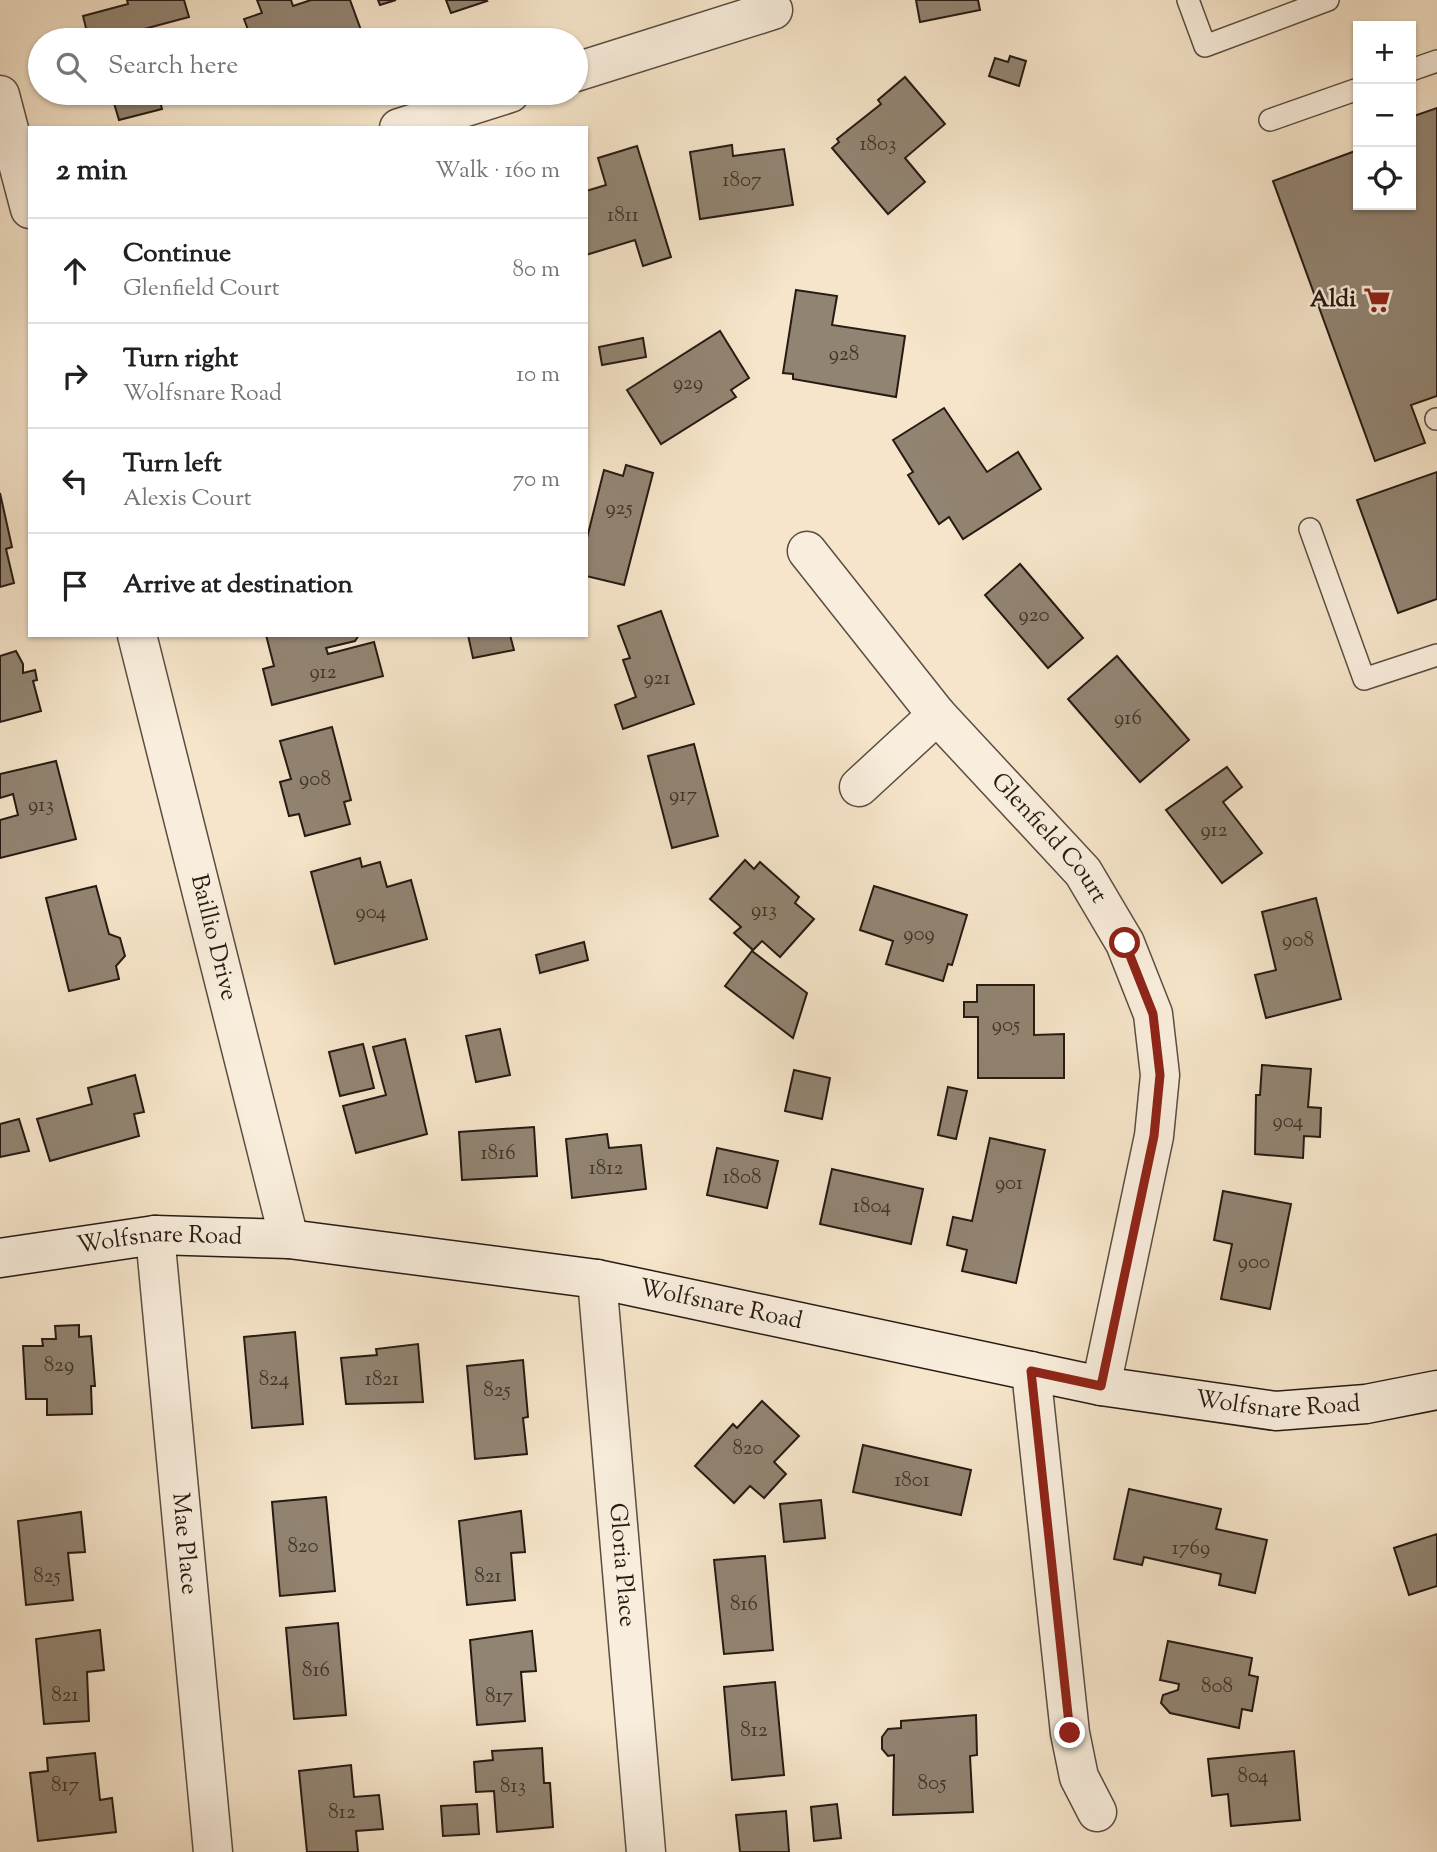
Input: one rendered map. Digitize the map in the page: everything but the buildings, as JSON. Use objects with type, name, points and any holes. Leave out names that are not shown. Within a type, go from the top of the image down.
[{"type":"street","points":[[588,68],[773,10]]},
{"type":"street","points":[[0,95],[28,201]]},
{"type":"street","points":[[405,126],[472,105]]},
{"type":"street","name":"Glenfield Court","points":[[807,551],[937,715],[1083,872],[1125,943],[1153,1014],[1160,1075],[1154,1136],[1101,1386]]},
{"type":"street","name":"Baillio Drive","points":[[138,637],[289,1239]]},
{"type":"street","points":[[859,787],[937,715]]},
{"type":"street","name":"Wolfsnare Road","points":[[0,1258],[155,1235],[289,1239],[597,1279],[1101,1386],[1276,1412],[1366,1404],[1437,1390]]},
{"type":"street","name":"Mae Place","points":[[155,1235],[213,1852]]},
{"type":"street","name":"Gloria Place","points":[[597,1279],[646,1852]]},
{"type":"street","points":[[1031,1371],[1070,1733],[1079,1777],[1097,1812]]},
{"type":"lane","points":[[1188,0],[1206,46],[1287,7],[1328,0]]},
{"type":"lane","points":[[1416,68],[1437,61]]},
{"type":"lane","points":[[1269,120],[1353,91]]},
{"type":"lane","points":[[1310,530],[1364,679],[1437,655]]},
{"type":"place","name":"Aldi","points":[[1377,300]]},
{"type":"route","points":[[1070,1733],[1031,1371],[1101,1386],[1154,1136],[1160,1075],[1153,1014],[1125,943]]}]
